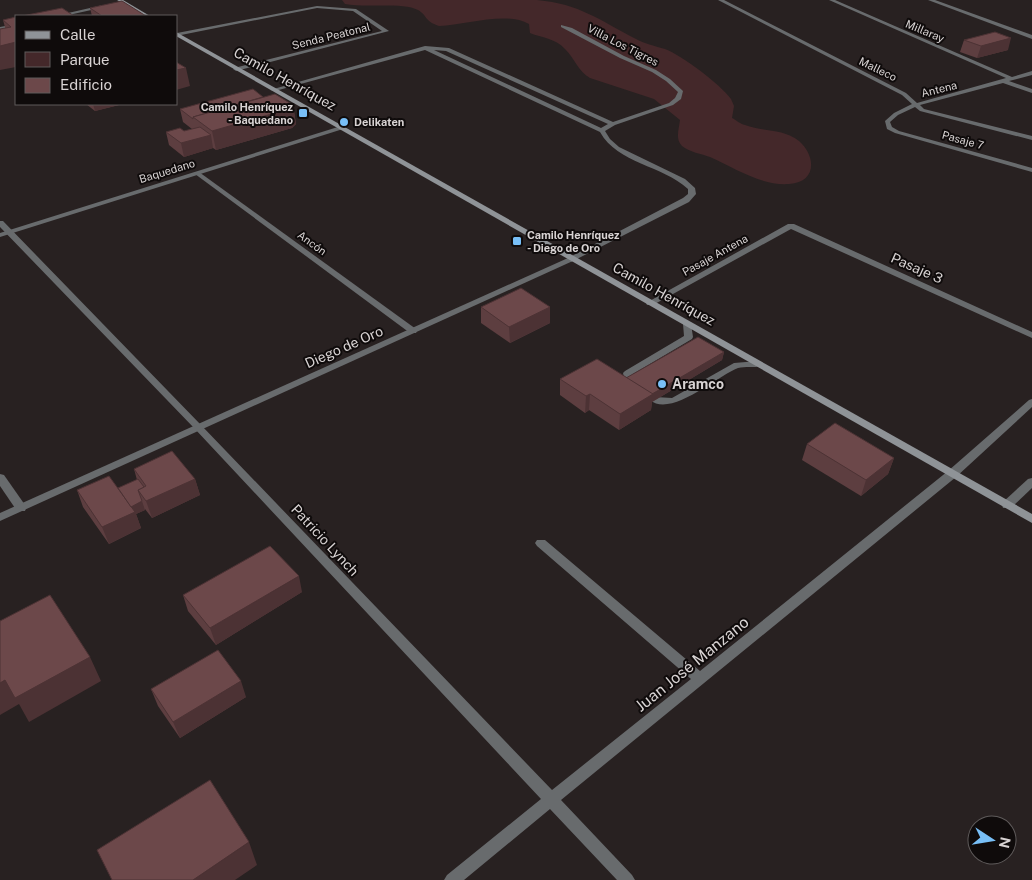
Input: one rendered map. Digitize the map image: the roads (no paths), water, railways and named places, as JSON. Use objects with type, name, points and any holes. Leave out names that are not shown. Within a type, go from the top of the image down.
[{"type":"main road","points":[[119,2],[144,15]]},
{"type":"main road","name":"Camilo Henríquez","points":[[178,35],[572,260],[1032,519]]},
{"type":"main road","name":"Camilo Henríquez","points":[[1007,505],[1032,514]]},
{"type":"street","points":[[178,34],[317,7],[314,0]]},
{"type":"street","name":"Malleco","points":[[720,0],[904,94],[915,105],[930,112],[1032,138]]},
{"type":"street","name":"Millaray","points":[[831,0],[1032,92]]},
{"type":"street","points":[[930,0],[1032,37]]},
{"type":"street","points":[[63,15],[109,5]]},
{"type":"street","name":"Senda Peatonal","points":[[236,69],[386,31],[354,10],[317,7]]},
{"type":"street","points":[[0,29],[15,25]]},
{"type":"street","name":"Villa Los Tigres","points":[[564,26],[622,56],[649,67],[681,92],[678,99],[671,104],[607,126],[602,131]]},
{"type":"street","points":[[425,48],[602,131]]},
{"type":"street","points":[[273,90],[425,48],[447,49],[613,124]]},
{"type":"street","name":"Antena","points":[[889,128],[887,122],[896,114],[915,105],[1009,81],[1032,73]]},
{"type":"street","name":"Baquedano","points":[[4,234],[342,128]]},
{"type":"street","name":"Pasaje 7","points":[[889,128],[896,132],[1032,170]]},
{"type":"street","name":"Diego de Oro","points":[[0,517],[572,260],[690,197],[692,191],[686,182],[622,150],[606,138],[602,131]]},
{"type":"street","name":"Ancón","points":[[197,173],[413,331]]},
{"type":"street","name":"Patricio Lynch","points":[[0,224],[4,234],[198,427],[627,880]]},
{"type":"street","name":"Pasaje Antena","points":[[650,304],[791,226]]},
{"type":"street","name":"Pasaje 3","points":[[791,226],[1032,335]]},
{"type":"street","points":[[629,384],[628,373],[689,337],[687,324]]},
{"type":"street","points":[[681,342],[691,348]]},
{"type":"street","points":[[665,351],[676,357]]},
{"type":"street","points":[[645,363],[655,369]]},
{"type":"street","points":[[716,364],[727,370]]},
{"type":"street","points":[[655,400],[674,401],[737,365],[758,364]]},
{"type":"street","points":[[701,372],[712,379]]},
{"type":"street","points":[[680,385],[691,392]]},
{"type":"street","name":"Juan José Manzano","points":[[452,880],[952,474],[1032,402]]},
{"type":"street","points":[[0,478],[21,508]]},
{"type":"street","points":[[1007,505],[1032,482]]},
{"type":"street","points":[[541,543],[700,679]]},
{"type":"place","name":"Camilo Henríquez - Baquedano","points":[[303,113]]},
{"type":"place","name":"Delikaten","points":[[344,122]]},
{"type":"place","name":"Camilo Henríquez - Diego de Oro","points":[[517,241]]},
{"type":"place","name":"Aramco","points":[[662,384]]}]
